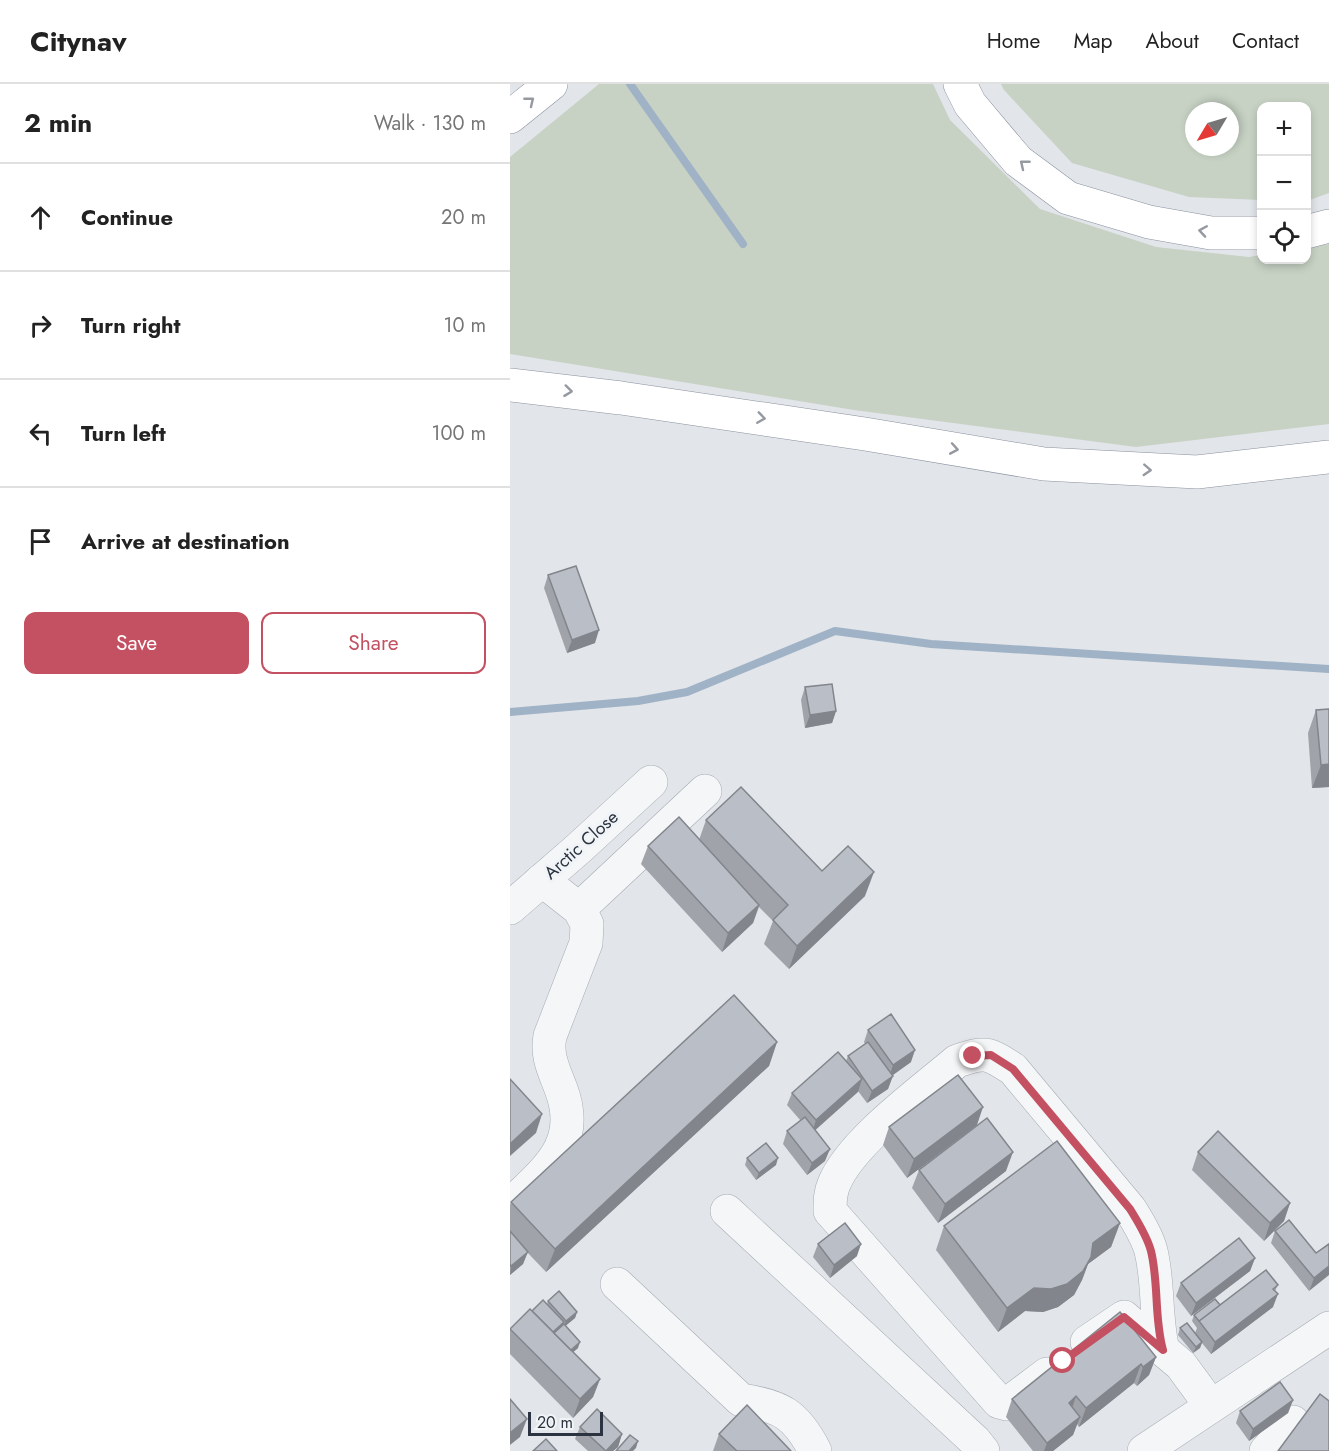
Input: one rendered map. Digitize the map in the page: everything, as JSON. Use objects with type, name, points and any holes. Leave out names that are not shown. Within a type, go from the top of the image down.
[{"type":"highway","points":[[510,117],[551,84]]},
{"type":"highway","points":[[960,84],[970,104],[1018,161],[1068,198],[1149,222],[1211,233],[1257,233]]},
{"type":"highway","points":[[1311,231],[1329,226]]},
{"type":"highway","points":[[510,384],[853,432],[1044,464],[1197,472],[1329,457]]},
{"type":"street","name":"Arctic Close","points":[[510,908],[651,782]]},
{"type":"street","points":[[579,909],[705,791]]},
{"type":"street","points":[[510,1205],[551,1166],[563,1146],[568,1124],[567,1104],[548,1049],[550,1036],[586,944],[587,924],[579,909],[542,880]]},
{"type":"street","points":[[1163,1350],[1158,1332],[1150,1251],[1143,1232],[1130,1209],[1013,1069],[991,1055],[973,1056],[957,1061],[867,1139],[849,1160],[834,1183],[830,1197],[830,1211],[999,1402],[1007,1404],[1084,1344],[1124,1317],[1163,1350],[1181,1365],[1211,1406]]},
{"type":"street","points":[[727,1211],[975,1441],[983,1451]]},
{"type":"street","points":[[617,1284],[741,1400],[768,1404],[787,1414],[804,1430],[815,1451]]},
{"type":"street","points":[[1144,1451],[1329,1328]]},
{"type":"street","points":[[1266,1451],[1293,1422]]},
{"type":"green space","points":[[599,84],[933,84],[950,120],[1040,209],[1156,247],[1249,257],[1257,256],[1257,264],[1311,264],[1311,247],[1329,244],[1329,424],[1136,447],[854,410],[510,354],[510,157]]},
{"type":"green space","points":[[1001,84],[1329,84],[1329,193],[1311,200],[1311,102],[1257,102],[1257,200],[1189,197],[1072,163]]},
{"type":"building","points":[[576,566],[599,630],[572,640],[548,575]]},
{"type":"building","points":[[832,684],[836,711],[810,715],[805,687]]},
{"type":"building","points":[[1329,709],[1329,764],[1321,765],[1316,710]]},
{"type":"building","points":[[741,787],[822,871],[848,846],[874,872],[797,946],[773,920],[788,905],[706,820]]},
{"type":"building","points":[[679,817],[759,905],[728,933],[648,846]]},
{"type":"building","points":[[734,995],[777,1042],[555,1249],[511,1202]]},
{"type":"building","points":[[891,1014],[915,1050],[893,1065],[868,1030]]},
{"type":"building","points":[[868,1042],[893,1076],[872,1091],[848,1056]]},
{"type":"building","points":[[838,1052],[862,1079],[816,1120],[792,1093]]},
{"type":"building","points":[[958,1075],[983,1107],[914,1159],[889,1127]]},
{"type":"building","points":[[510,1079],[542,1114],[510,1144]]},
{"type":"building","points":[[805,1117],[830,1149],[812,1163],[787,1131]]},
{"type":"building","points":[[987,1118],[1013,1152],[945,1204],[919,1170]]},
{"type":"building","points":[[1218,1131],[1290,1203],[1270,1223],[1198,1152]]},
{"type":"building","points":[[1057,1141],[1120,1223],[1093,1243],[1091,1257],[1083,1271],[1067,1284],[1051,1289],[1034,1288],[1007,1308],[944,1226]]},
{"type":"building","points":[[766,1143],[778,1158],[759,1173],[747,1158]]},
{"type":"building","points":[[1289,1220],[1316,1253],[1329,1244],[1329,1266],[1314,1278],[1275,1231]]},
{"type":"building","points":[[845,1223],[861,1244],[834,1265],[818,1244]]},
{"type":"building","points":[[510,1231],[528,1252],[511,1266],[510,1264]]},
{"type":"building","points":[[1239,1238],[1255,1258],[1196,1303],[1181,1283]]},
{"type":"building","points":[[1266,1270],[1278,1285],[1273,1289],[1278,1294],[1215,1342],[1199,1321]]},
{"type":"building","points":[[559,1291],[577,1312],[566,1321],[548,1301]]},
{"type":"building","points":[[1215,1299],[1220,1305],[1199,1321],[1194,1315]]},
{"type":"building","points":[[543,1300],[564,1322],[553,1332],[532,1311]]},
{"type":"building","points":[[530,1309],[600,1379],[580,1399],[510,1329]]},
{"type":"building","points":[[1120,1312],[1156,1357],[1143,1367],[1141,1364],[1086,1408],[1076,1396],[1069,1403],[1080,1417],[1047,1443],[1012,1399]]},
{"type":"building","points":[[1187,1323],[1202,1342],[1196,1347],[1180,1328]]},
{"type":"building","points":[[564,1324],[580,1342],[571,1350],[554,1333]]},
{"type":"building","points":[[1280,1382],[1293,1400],[1253,1429],[1240,1411]]},
{"type":"building","points":[[1320,1394],[1329,1401],[1329,1451],[1278,1451]]},
{"type":"building","points":[[510,1399],[527,1419],[510,1433]]},
{"type":"building","points":[[747,1405],[791,1451],[737,1451],[719,1434]]},
{"type":"building","points":[[597,1409],[622,1434],[606,1451],[580,1427]]},
{"type":"building","points":[[630,1435],[638,1441],[629,1451],[616,1451]]},
{"type":"building","points":[[546,1439],[557,1451],[533,1451]]},
{"type":"waterway","points":[[630,84],[743,244]]},
{"type":"waterway","points":[[510,712],[638,701],[687,692],[835,631],[931,644],[1329,669]]},
{"type":"route","points":[[973,1056],[991,1055],[1013,1069],[1130,1209],[1143,1232],[1150,1251],[1154,1270],[1158,1332],[1163,1350],[1124,1317],[1063,1361]]}]
